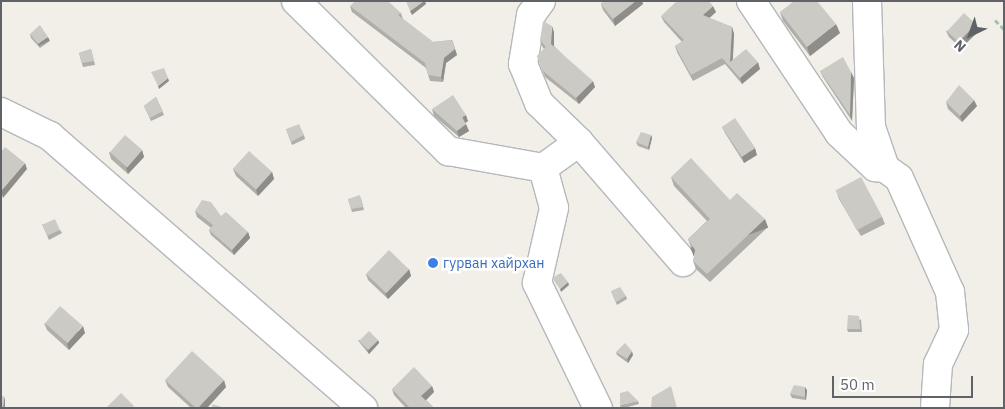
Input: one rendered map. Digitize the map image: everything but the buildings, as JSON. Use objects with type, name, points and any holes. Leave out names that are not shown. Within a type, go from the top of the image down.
[{"type":"street","points":[[296,1],[448,151],[543,168],[579,142]]},
{"type":"street","points":[[541,1],[531,15],[523,64],[539,103],[579,142],[683,262]]},
{"type":"street","points":[[751,1],[839,133],[874,167],[885,168],[899,178],[950,292],[954,330],[938,364],[935,408]]},
{"type":"street","points":[[867,1],[871,127],[885,168]]},
{"type":"street","points":[[1,112],[50,136],[363,408]]},
{"type":"street","points":[[543,168],[554,208],[536,283],[598,408]]},
{"type":"path","points":[[995,20],[1004,29]]},
{"type":"place","name":"гурван хайрхан","points":[[433,263]]}]
